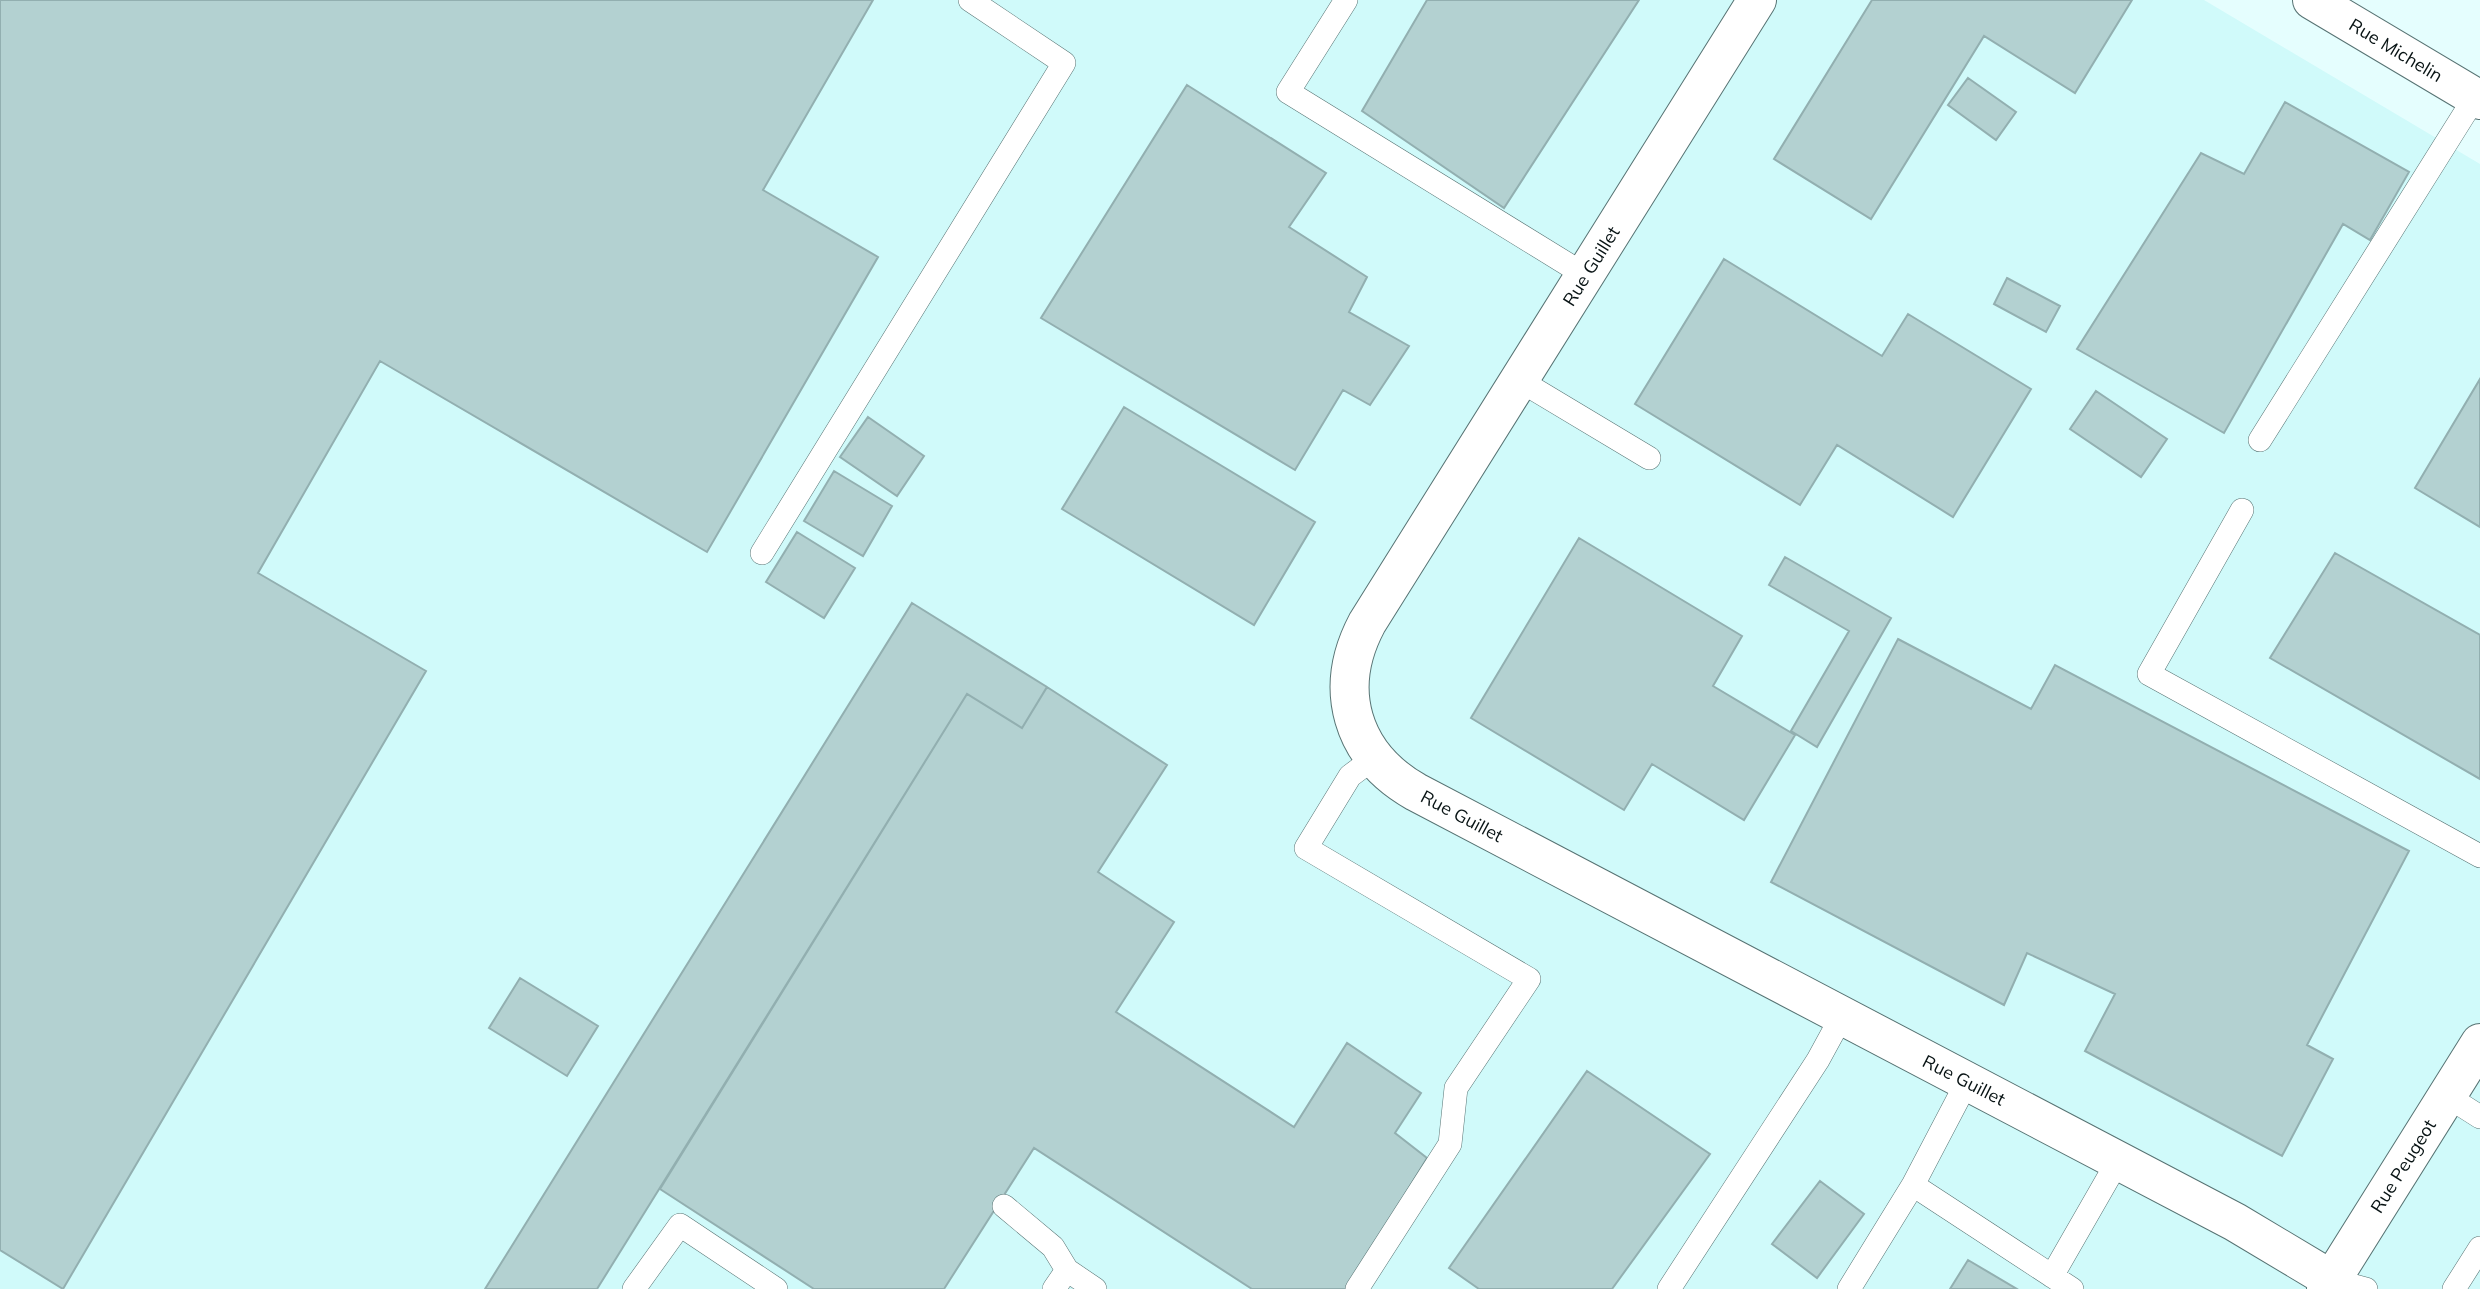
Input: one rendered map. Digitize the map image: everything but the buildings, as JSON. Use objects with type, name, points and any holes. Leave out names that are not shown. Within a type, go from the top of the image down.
[{"type":"street","name":"Rue Guillet","points":[[1757,0],[1367,623],[1350,668],[1350,700],[1358,731],[1374,758],[1385,770],[1411,789],[2246,1228],[2341,1286]]},
{"type":"street","name":"Rue Michelin","points":[[2312,0],[2477,99]]},
{"type":"street","name":"Rue Peugeot","points":[[2341,1286],[2447,1096],[2480,1043]]},
{"type":"lane","points":[[762,553],[1065,63],[970,0]]},
{"type":"lane","points":[[1346,0],[1289,92],[1585,275]]},
{"type":"lane","points":[[2260,440],[2477,99]]},
{"type":"lane","points":[[1519,380],[1649,458]]},
{"type":"lane","points":[[2242,510],[2150,674],[2480,856]]},
{"type":"lane","points":[[1357,1289],[1450,1144],[1456,1088],[1529,979],[1306,848],[1350,776],[1374,758]]},
{"type":"lane","points":[[1669,1289],[1818,1060],[1842,1016]]},
{"type":"lane","points":[[1849,1289],[1913,1185],[1967,1082]]},
{"type":"lane","points":[[2447,1096],[2480,1117]]},
{"type":"lane","points":[[2052,1276],[2118,1161]]},
{"type":"lane","points":[[1913,1185],[2073,1289]]},
{"type":"lane","points":[[1004,1206],[1052,1247],[1060,1280],[1095,1289]]},
{"type":"lane","points":[[634,1289],[680,1225],[776,1289]]},
{"type":"lane","points":[[2454,1289],[2480,1248]]},
{"type":"shaded area","points":[[0,0],[2204,0],[2480,164],[2480,1289],[0,1289]]}]
